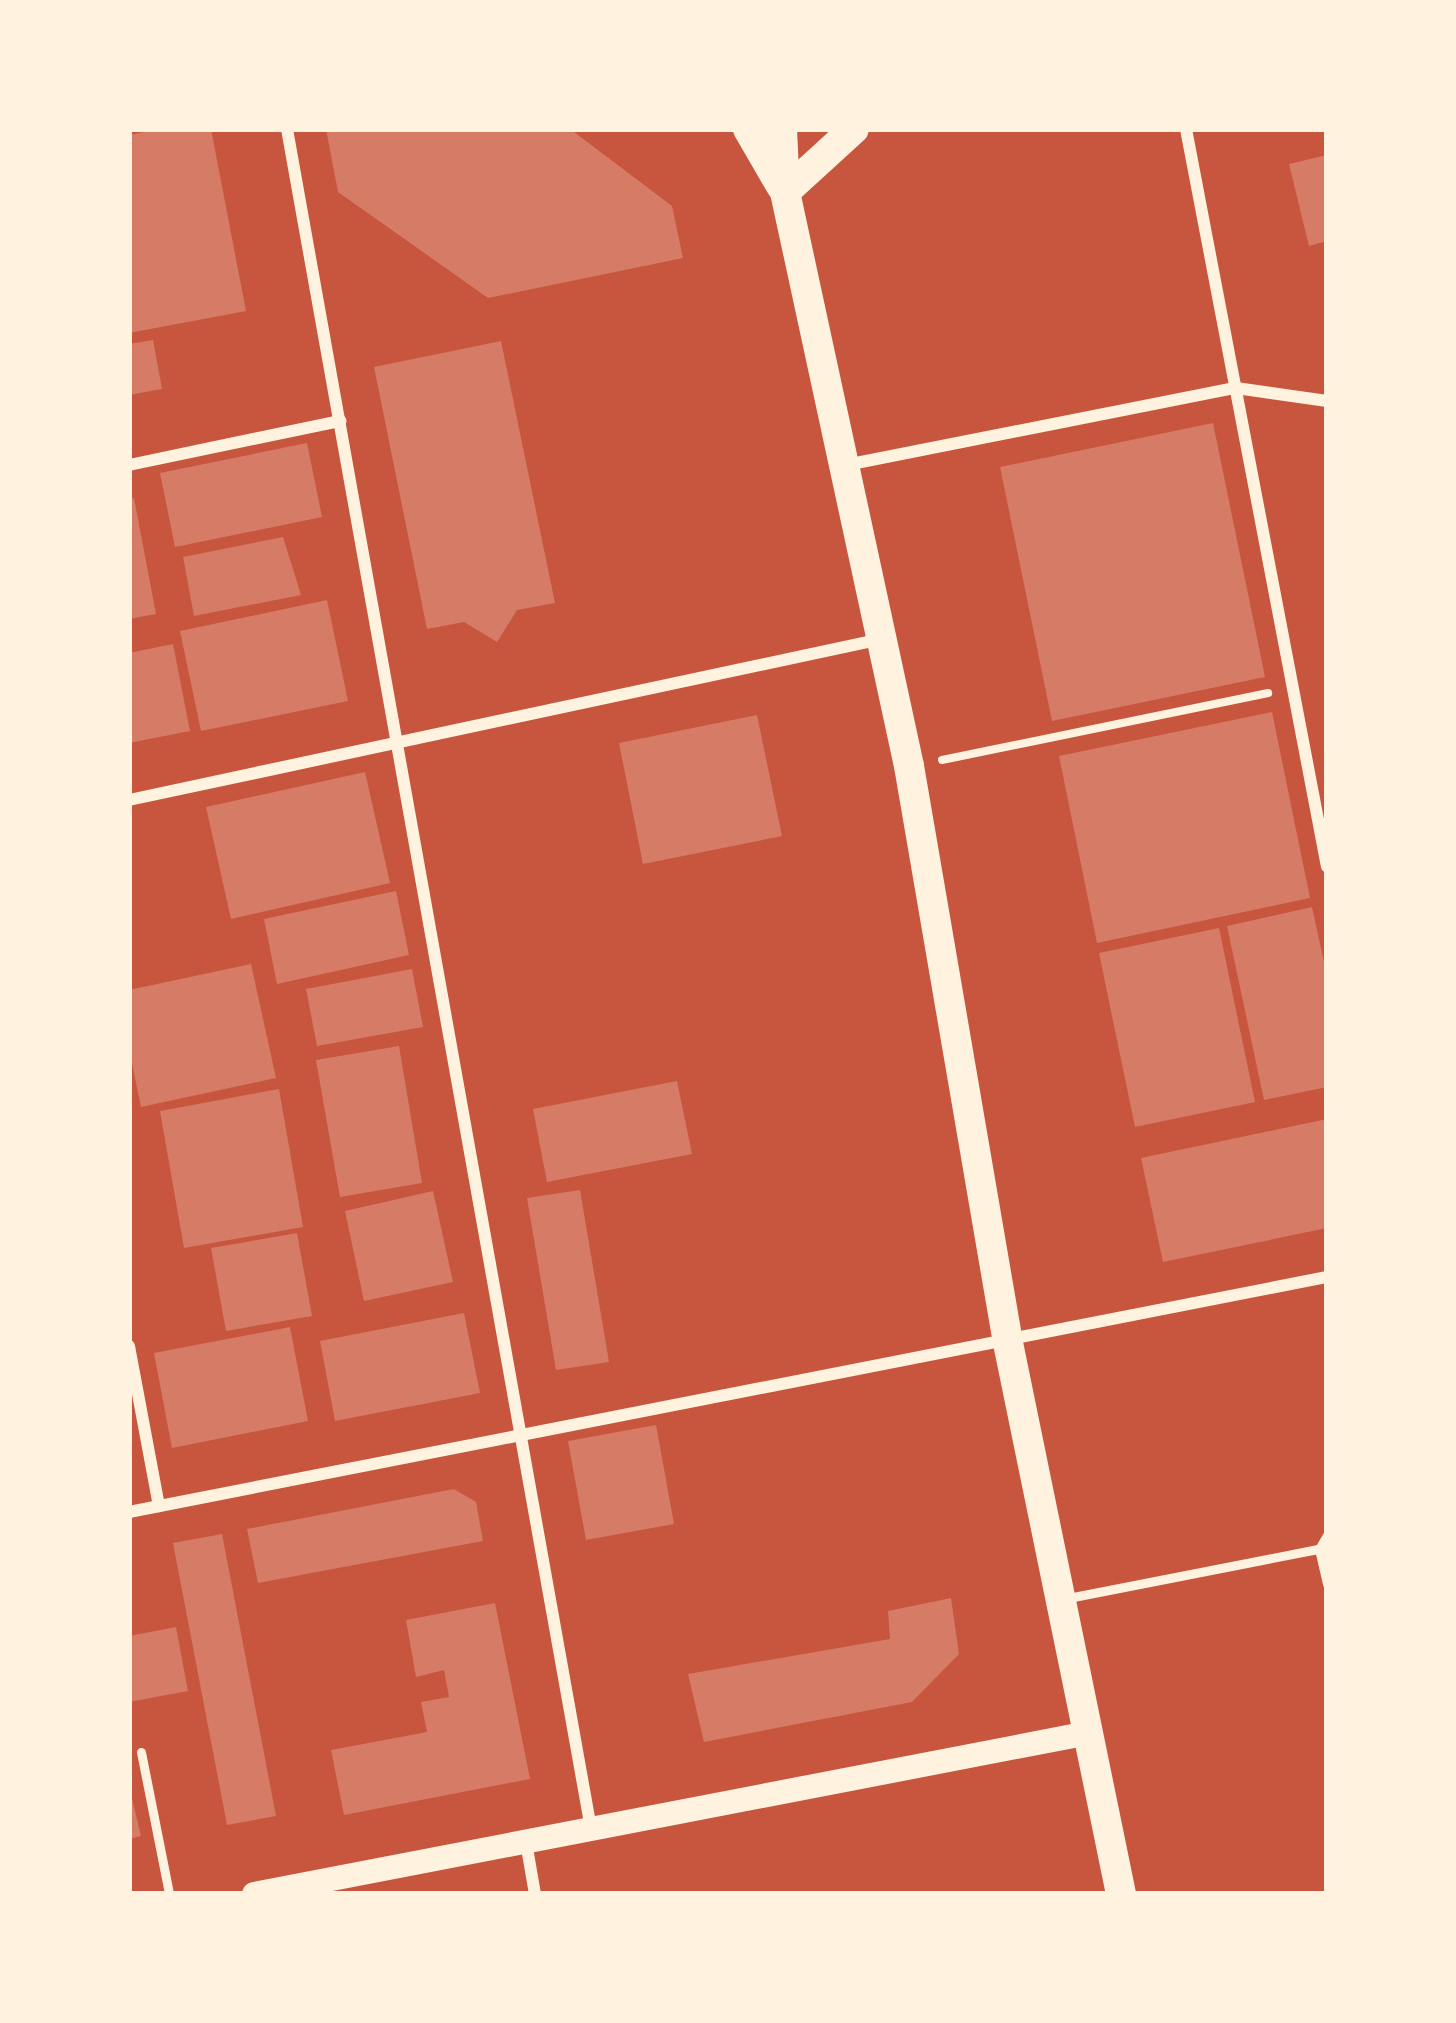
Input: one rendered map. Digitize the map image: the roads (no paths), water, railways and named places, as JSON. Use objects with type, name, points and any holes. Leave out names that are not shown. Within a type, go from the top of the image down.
[{"type":"main road","points":[[748,129],[785,192]]},
{"type":"main road","points":[[782,129],[785,192],[909,766],[1008,1343],[1083,1734],[1121,1894]]},
{"type":"main road","points":[[785,192],[854,129]]},
{"type":"main road","points":[[254,1894],[1083,1734]]},
{"type":"street","points":[[287,129],[401,745],[591,1828]]},
{"type":"street","points":[[1186,129],[1327,867]]},
{"type":"street","points":[[846,465],[1236,388],[1327,401]]},
{"type":"street","points":[[129,465],[340,421]]},
{"type":"street","points":[[129,800],[882,639]]},
{"type":"street","points":[[129,1512],[1327,1277]]},
{"type":"street","points":[[129,1346],[159,1506]]},
{"type":"street","points":[[526,1841],[535,1894]]},
{"type":"lane","points":[[1327,1535],[1319,1549],[1327,1584]]},
{"type":"lane","points":[[1058,1600],[1319,1549]]},
{"type":"lane","points":[[141,1752],[169,1894]]}]
